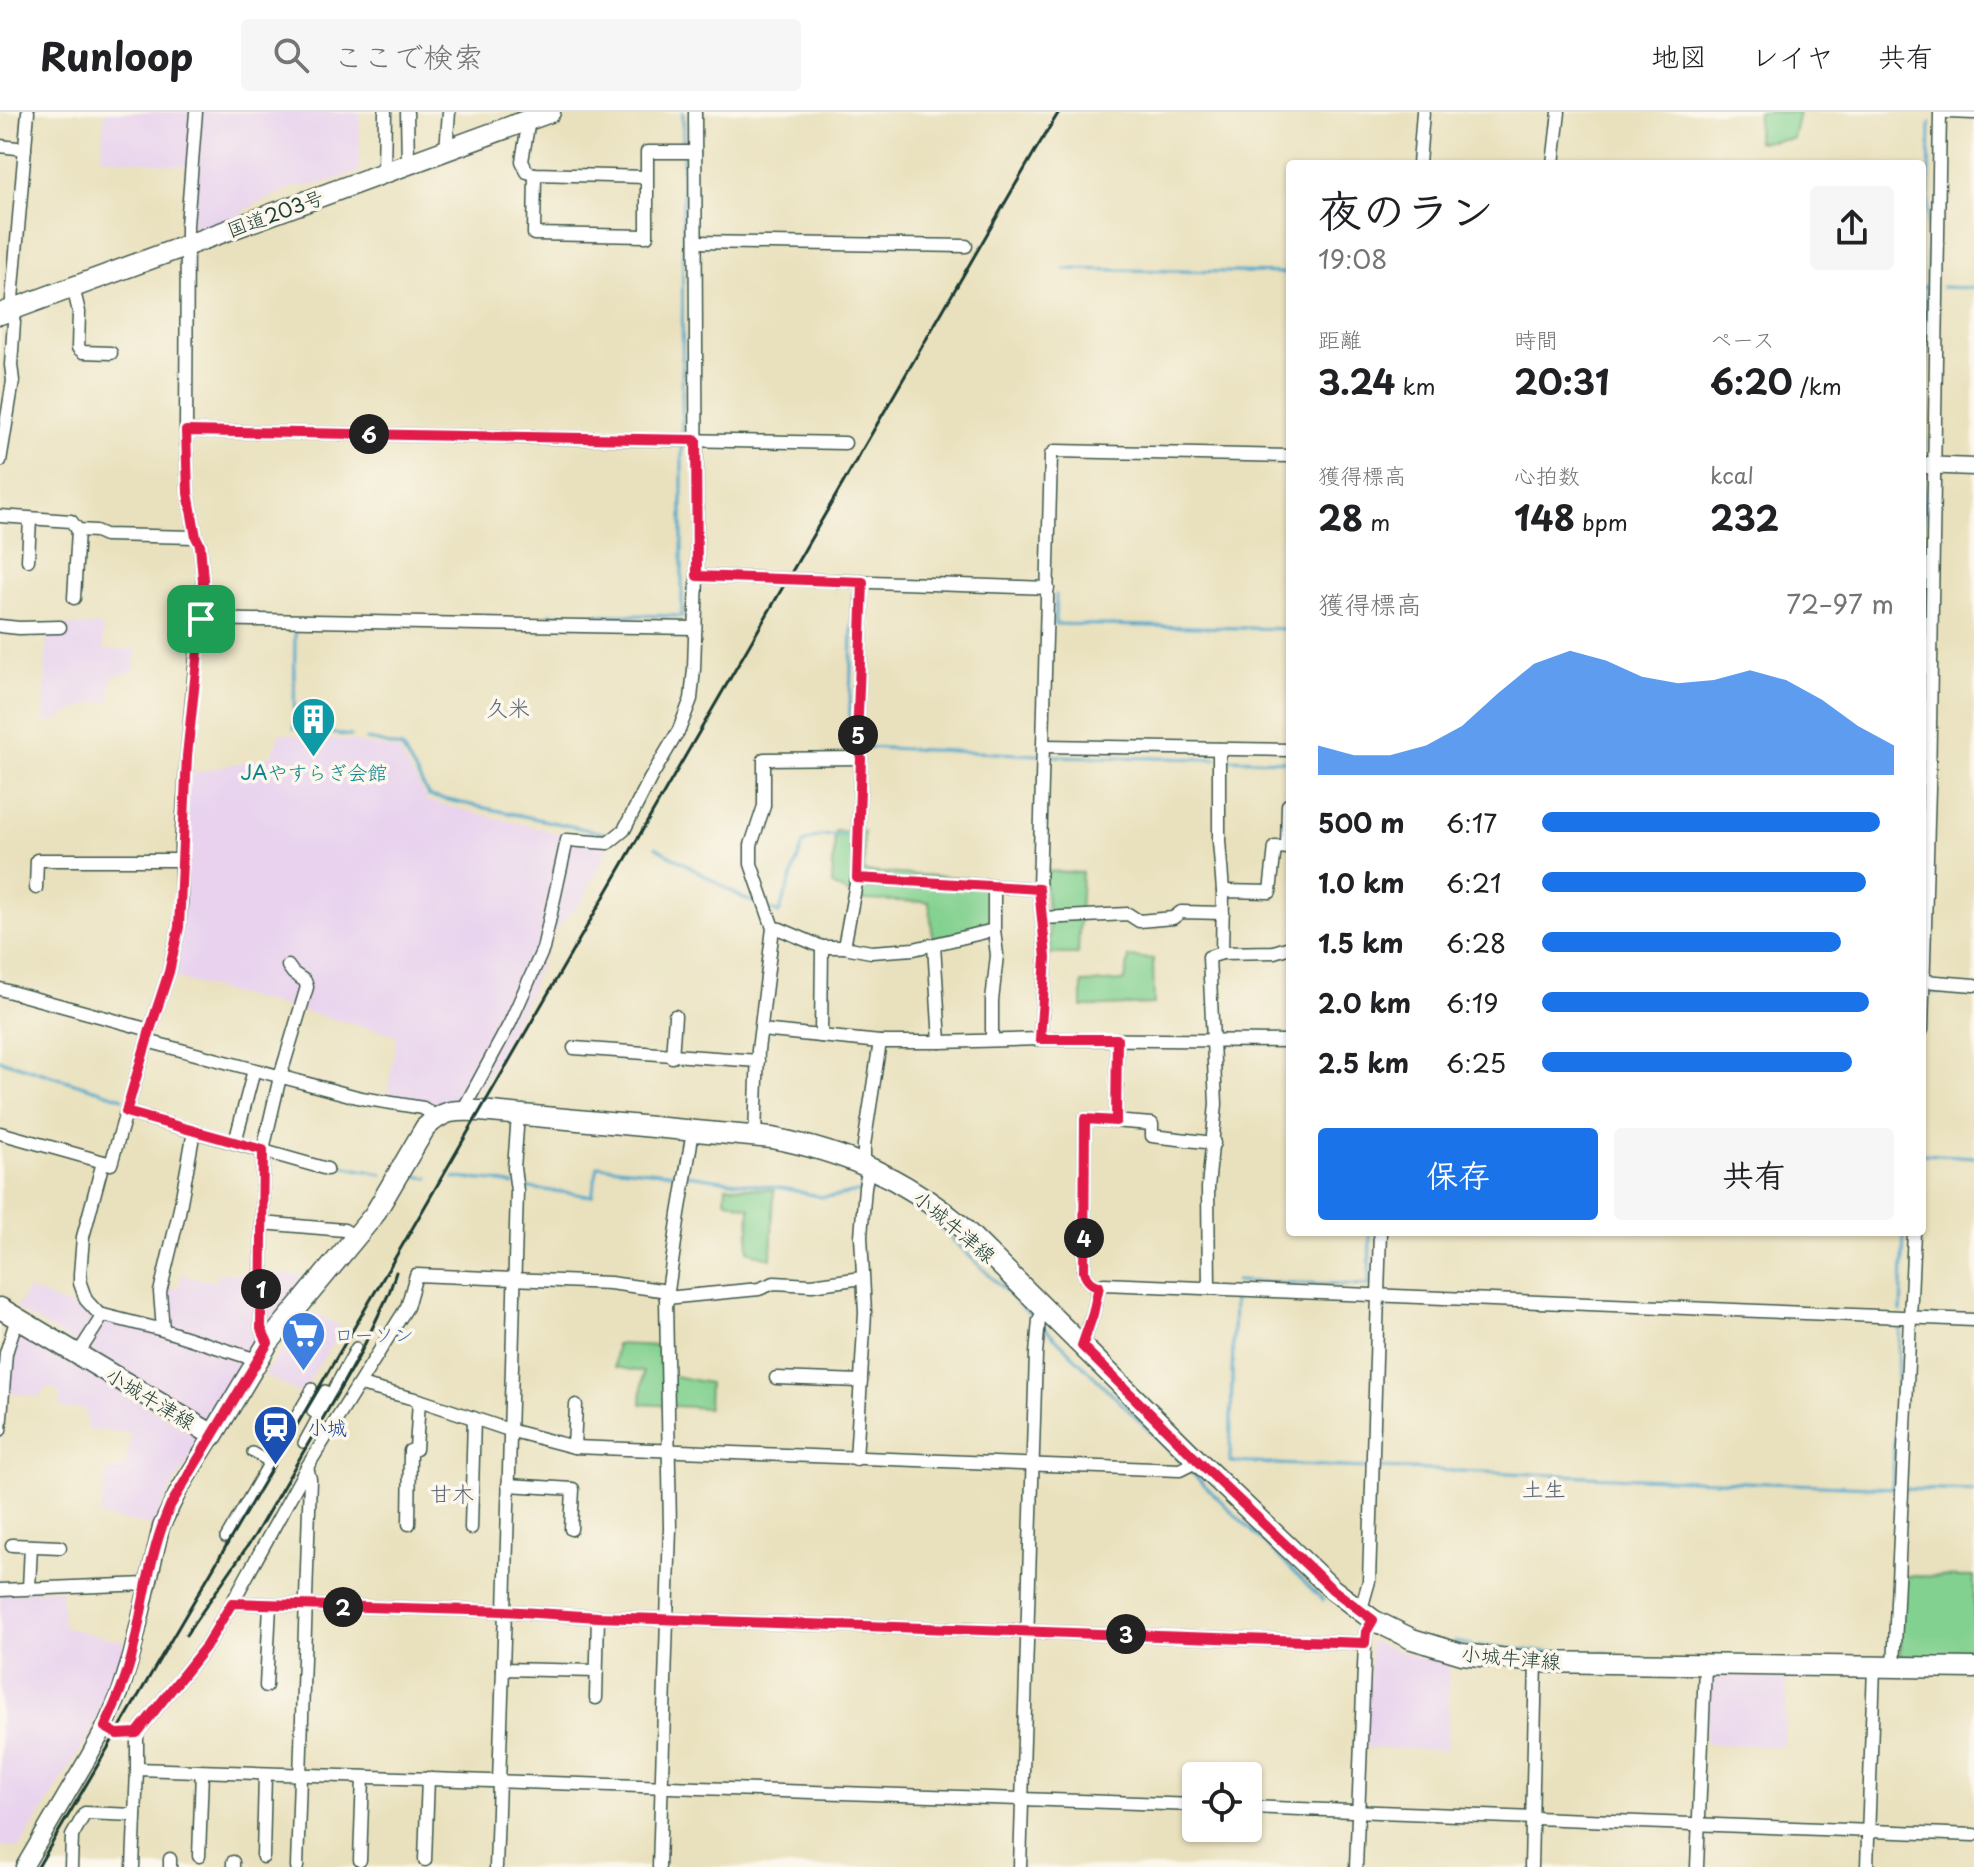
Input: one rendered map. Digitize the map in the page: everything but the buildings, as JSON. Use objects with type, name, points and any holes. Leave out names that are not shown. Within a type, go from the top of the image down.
[{"type":"main road","name":"国道203号","points":[[5,312],[550,112]]},
{"type":"main road","name":"小城牛津線","points":[[8,1313],[213,1435],[262,1351],[374,1215],[425,1128],[445,1112],[463,1110],[755,1136],[805,1144],[867,1165],[899,1181],[960,1225],[1041,1319],[1082,1346],[1191,1464],[1332,1589],[1366,1615],[1412,1639],[1448,1651],[1492,1659],[1536,1662],[1705,1666],[1887,1663],[1974,1668]]},
{"type":"street","points":[[0,461],[13,381],[14,322],[5,312],[16,255],[28,112]]},
{"type":"street","points":[[0,1133],[111,1164],[169,972],[179,927],[187,756],[203,579],[200,545],[188,493],[186,431],[187,225],[196,112]]},
{"type":"street","points":[[384,173],[385,112]]},
{"type":"street","points":[[407,112],[408,164]]},
{"type":"street","points":[[446,150],[449,112]]},
{"type":"street","points":[[463,1110],[510,1023],[543,949],[567,840],[608,843],[624,830],[679,730],[691,699],[697,576],[695,112]]},
{"type":"street","points":[[1419,160],[1423,112]]},
{"type":"street","points":[[1553,160],[1559,112]]},
{"type":"street","points":[[1926,680],[1928,466],[1938,294],[1940,112]]},
{"type":"street","points":[[1947,112],[1974,113]]},
{"type":"street","points":[[529,120],[522,161],[527,172],[646,177]]},
{"type":"street","points":[[0,146],[25,149]]},
{"type":"street","points":[[535,174],[534,234],[647,236],[647,152],[695,152]]},
{"type":"street","points":[[696,242],[966,246]]},
{"type":"street","points":[[0,254],[16,255]]},
{"type":"street","points":[[73,287],[79,312],[78,348],[83,352],[111,353]]},
{"type":"street","points":[[186,431],[845,443]]},
{"type":"street","points":[[1040,1039],[1046,958],[1039,889],[1051,455],[1055,451],[1286,456]]},
{"type":"street","points":[[1928,466],[1974,467]]},
{"type":"street","points":[[0,516],[71,521],[78,530],[74,598]]},
{"type":"street","points":[[28,560],[30,519]]},
{"type":"street","points":[[78,530],[105,535],[196,537]]},
{"type":"street","points":[[697,576],[1048,588]]},
{"type":"street","points":[[844,947],[857,878],[855,758],[863,582]]},
{"type":"street","points":[[201,619],[694,628]]},
{"type":"street","points":[[0,626],[60,627]]},
{"type":"street","points":[[1044,746],[1286,750]]},
{"type":"street","points":[[1219,749],[1222,953]]},
{"type":"street","points":[[755,1136],[770,922],[751,864],[751,845],[764,806],[764,759],[855,758]]},
{"type":"street","points":[[1223,891],[1270,892],[1275,847],[1286,848]]},
{"type":"street","points":[[36,888],[37,860],[182,860]]},
{"type":"street","points":[[857,878],[1039,889]]},
{"type":"street","points":[[992,1040],[997,955],[994,887]]},
{"type":"street","points":[[1042,918],[1128,914],[1139,921],[1173,918],[1181,912],[1223,913]]},
{"type":"street","points":[[770,922],[822,947],[871,952],[914,949],[994,930]]},
{"type":"street","points":[[934,945],[940,1042]]},
{"type":"street","points":[[821,1036],[822,947]]},
{"type":"street","points":[[1209,1288],[1208,1188],[1216,1104],[1209,957],[1222,953],[1274,952],[1286,948]]},
{"type":"street","points":[[103,1162],[83,1237],[80,1283],[86,1300],[99,1314],[262,1351],[264,1147],[280,1077],[307,987],[305,981],[288,966]]},
{"type":"street","points":[[1926,981],[1974,985]]},
{"type":"street","points":[[0,989],[254,1070],[361,1098],[423,1108],[436,1117]]},
{"type":"street","points":[[672,1057],[675,1016]]},
{"type":"street","points":[[761,1030],[880,1042],[1040,1039],[1286,1041]]},
{"type":"street","points":[[1116,1121],[1117,1039]]},
{"type":"street","points":[[856,1459],[865,1313],[861,1236],[867,1165],[864,1145],[880,1042]]},
{"type":"street","points":[[574,1048],[758,1061]]},
{"type":"street","points":[[235,1142],[254,1070]]},
{"type":"street","points":[[126,1112],[264,1147],[327,1169]]},
{"type":"street","points":[[496,1867],[515,1278],[517,1187],[514,1168],[518,1115]]},
{"type":"street","points":[[1214,1143],[1152,1136],[1152,1124],[1085,1119],[1084,1272],[1094,1286],[1209,1288],[1974,1320]]},
{"type":"street","points":[[163,1330],[160,1292],[194,1131]]},
{"type":"street","points":[[659,1867],[668,1619],[667,1295],[693,1131]]},
{"type":"street","points":[[262,1223],[344,1230],[356,1237]]},
{"type":"street","points":[[1356,1867],[1366,1632],[1363,1602],[1369,1581],[1380,1236]]},
{"type":"street","points":[[1867,1867],[1868,1831],[1903,1488],[1914,1236]]},
{"type":"street","points":[[133,1867],[137,1733],[206,1646],[307,1467],[407,1307],[416,1275],[610,1283],[667,1295],[759,1289],[774,1283],[812,1285],[862,1278]]},
{"type":"street","points":[[1082,1346],[1099,1286]]},
{"type":"street","points":[[0,1430],[8,1313]]},
{"type":"street","points":[[78,1354],[103,1315]]},
{"type":"street","points":[[1020,1867],[1033,1465],[1041,1319]]},
{"type":"street","points":[[303,1443],[356,1347]]},
{"type":"street","points":[[776,1378],[861,1381]]},
{"type":"street","points":[[360,1385],[574,1447],[1180,1470],[1191,1464]]},
{"type":"street","points":[[225,1538],[293,1415],[314,1386],[328,1393]]},
{"type":"street","points":[[409,1524],[410,1451],[416,1449],[419,1400]]},
{"type":"street","points":[[574,1447],[576,1405]]},
{"type":"street","points":[[471,1528],[474,1418]]},
{"type":"street","points":[[24,1867],[105,1727],[120,1693],[161,1527],[170,1506],[213,1435]]},
{"type":"street","points":[[252,1452],[268,1462]]},
{"type":"street","points":[[297,1867],[310,1479],[307,1467]]},
{"type":"street","points":[[508,1485],[573,1489],[571,1529]]},
{"type":"street","points":[[12,1545],[60,1547]]},
{"type":"street","points":[[29,1588],[31,1546]]},
{"type":"street","points":[[0,1590],[147,1584]]},
{"type":"street","points":[[232,1603],[1365,1643]]},
{"type":"street","points":[[266,1686],[270,1605]]},
{"type":"street","points":[[596,1698],[598,1617]]},
{"type":"street","points":[[1531,1867],[1536,1662]]},
{"type":"street","points":[[1697,1867],[1705,1666]]},
{"type":"street","points":[[503,1669],[597,1671]]},
{"type":"street","points":[[105,1727],[117,1734],[137,1733]]},
{"type":"street","points":[[137,1769],[1182,1804]]},
{"type":"street","points":[[199,1856],[202,1772]]},
{"type":"street","points":[[263,1857],[265,1774]]},
{"type":"street","points":[[360,1860],[363,1777]]},
{"type":"street","points":[[425,1860],[428,1778]]},
{"type":"street","points":[[1262,1808],[1974,1835]]},
{"type":"street","points":[[71,1867],[72,1836],[85,1813],[135,1815]]},
{"type":"shaded area","points":[[105,112],[360,112],[359,172],[320,184],[291,188],[244,210],[237,219],[196,235],[192,231],[195,167],[101,157]]},
{"type":"shaded area","points":[[47,625],[102,626],[104,650],[136,649],[134,671],[112,676],[110,701],[91,703],[44,725]]},
{"type":"shaded area","points":[[280,733],[352,741],[399,751],[428,801],[610,846],[582,901],[552,933],[529,995],[486,1080],[465,1100],[431,1105],[387,1098],[397,1035],[172,977],[186,840],[189,774],[271,756]]},
{"type":"shaded area","points":[[217,1273],[298,1275],[308,1279],[270,1326],[256,1326],[256,1348],[212,1424],[16,1309],[28,1289],[94,1317],[165,1326],[163,1287],[179,1288],[181,1275],[216,1282]]},
{"type":"shaded area","points":[[314,1312],[342,1328],[301,1394],[264,1374]]},
{"type":"shaded area","points":[[15,1328],[202,1439],[170,1490],[153,1526],[100,1517],[107,1472],[125,1467],[131,1433],[87,1429],[86,1409],[60,1408],[60,1393],[48,1386],[39,1397],[6,1392]]},
{"type":"shaded area","points":[[61,1589],[63,1627],[126,1642],[90,1734],[20,1848],[0,1846],[0,1593]]},
{"type":"shaded area","points":[[1371,1641],[1449,1665],[1447,1750],[1366,1748]]},
{"type":"shaded area","points":[[1707,1676],[1787,1678],[1784,1746],[1705,1744]]},
{"type":"green space","points":[[1758,112],[1799,112],[1793,139],[1757,142]]},
{"type":"green space","points":[[835,831],[864,831],[864,872],[989,879],[991,927],[933,939],[929,902],[862,900],[832,885]]},
{"type":"green space","points":[[1044,871],[1082,873],[1078,954],[1051,954]]},
{"type":"green space","points":[[1129,957],[1153,959],[1154,1004],[1082,1007],[1082,983],[1125,981]]},
{"type":"green space","points":[[726,1186],[774,1190],[771,1259],[748,1251],[750,1208],[725,1200]]},
{"type":"green space","points":[[616,1344],[661,1346],[664,1374],[709,1383],[708,1408],[641,1404],[643,1372],[615,1367]]},
{"type":"green space","points":[[1903,1576],[1974,1577],[1974,1657],[1900,1656]]},
{"type":"waterway","points":[[683,112],[683,148]]},
{"type":"waterway","points":[[1926,346],[1930,123]]},
{"type":"waterway","points":[[682,436],[683,155]]},
{"type":"waterway","points":[[1064,269],[1286,273]]},
{"type":"waterway","points":[[1926,287],[1934,287]]},
{"type":"waterway","points":[[1942,287],[1974,288]]},
{"type":"waterway","points":[[550,614],[682,616],[682,443]]},
{"type":"waterway","points":[[853,594],[849,737],[853,753]]},
{"type":"waterway","points":[[1056,595],[1055,624],[1286,629]]},
{"type":"waterway","points":[[295,633],[294,728],[351,736]]},
{"type":"waterway","points":[[366,739],[402,748],[429,796],[608,834]]},
{"type":"waterway","points":[[863,747],[1040,755]]},
{"type":"waterway","points":[[1047,756],[1216,759]]},
{"type":"waterway","points":[[1223,759],[1286,761]]},
{"type":"waterway","points":[[772,910],[779,913],[803,844],[820,836],[850,835],[853,829]]},
{"type":"waterway","points":[[656,847],[743,898],[761,905]]},
{"type":"waterway","points":[[1926,992],[1974,995]]},
{"type":"waterway","points":[[0,1060],[123,1098]]},
{"type":"waterway","points":[[1926,1154],[1974,1157]]},
{"type":"waterway","points":[[327,1163],[382,1174]]},
{"type":"waterway","points":[[521,1187],[592,1196],[598,1166],[680,1174]]},
{"type":"waterway","points":[[687,1175],[788,1189],[821,1197],[861,1191]]},
{"type":"waterway","points":[[416,1176],[429,1178]]},
{"type":"waterway","points":[[454,1178],[514,1185]]},
{"type":"waterway","points":[[869,1191],[888,1191],[929,1217],[1036,1320]]},
{"type":"waterway","points":[[1236,1281],[1369,1285],[1370,1236]]},
{"type":"waterway","points":[[1901,1312],[1904,1236]]},
{"type":"waterway","points":[[1234,1296],[1230,1462],[1366,1468]]},
{"type":"waterway","points":[[1042,1325],[1182,1463]]},
{"type":"waterway","points":[[1892,1488],[1900,1325]]},
{"type":"waterway","points":[[1379,1468],[1898,1488]]},
{"type":"waterway","points":[[1190,1471],[1323,1600]]},
{"type":"waterway","points":[[1906,1489],[1974,1491]]},
{"type":"waterway","points":[[1455,1642],[1471,1645]]},
{"type":"waterway","points":[[1479,1646],[1607,1653]]},
{"type":"railway","points":[[38,1867],[1059,112]]},
{"type":"railway","points":[[186,1635],[255,1535],[358,1358],[396,1272]]},
{"type":"place","name":"JAやすらぎ会館","points":[[314,759]]},
{"type":"place","name":"ローソン","points":[[303,1373]]},
{"type":"place","name":"小城","points":[[276,1466]]},
{"type":"district","name":"久米","points":[[508,706]]},
{"type":"district","name":"土生","points":[[1544,1487]]},
{"type":"district","name":"甘木","points":[[452,1492]]},
{"type":"route","points":[[186,431],[696,440],[697,576],[863,582],[857,740],[861,758],[857,878],[1039,889],[1046,958],[1040,1039],[1117,1039],[1116,1121],[1085,1119],[1084,1272],[1094,1286],[1099,1286],[1082,1346],[1332,1589],[1373,1620],[1366,1632],[1365,1643],[232,1603],[206,1646],[137,1733],[117,1734],[105,1727],[132,1654],[161,1527],[179,1490],[268,1343],[261,1328],[263,1150],[126,1112],[169,972],[179,927],[187,756],[201,619],[203,579],[200,545],[188,493],[186,431]]}]
